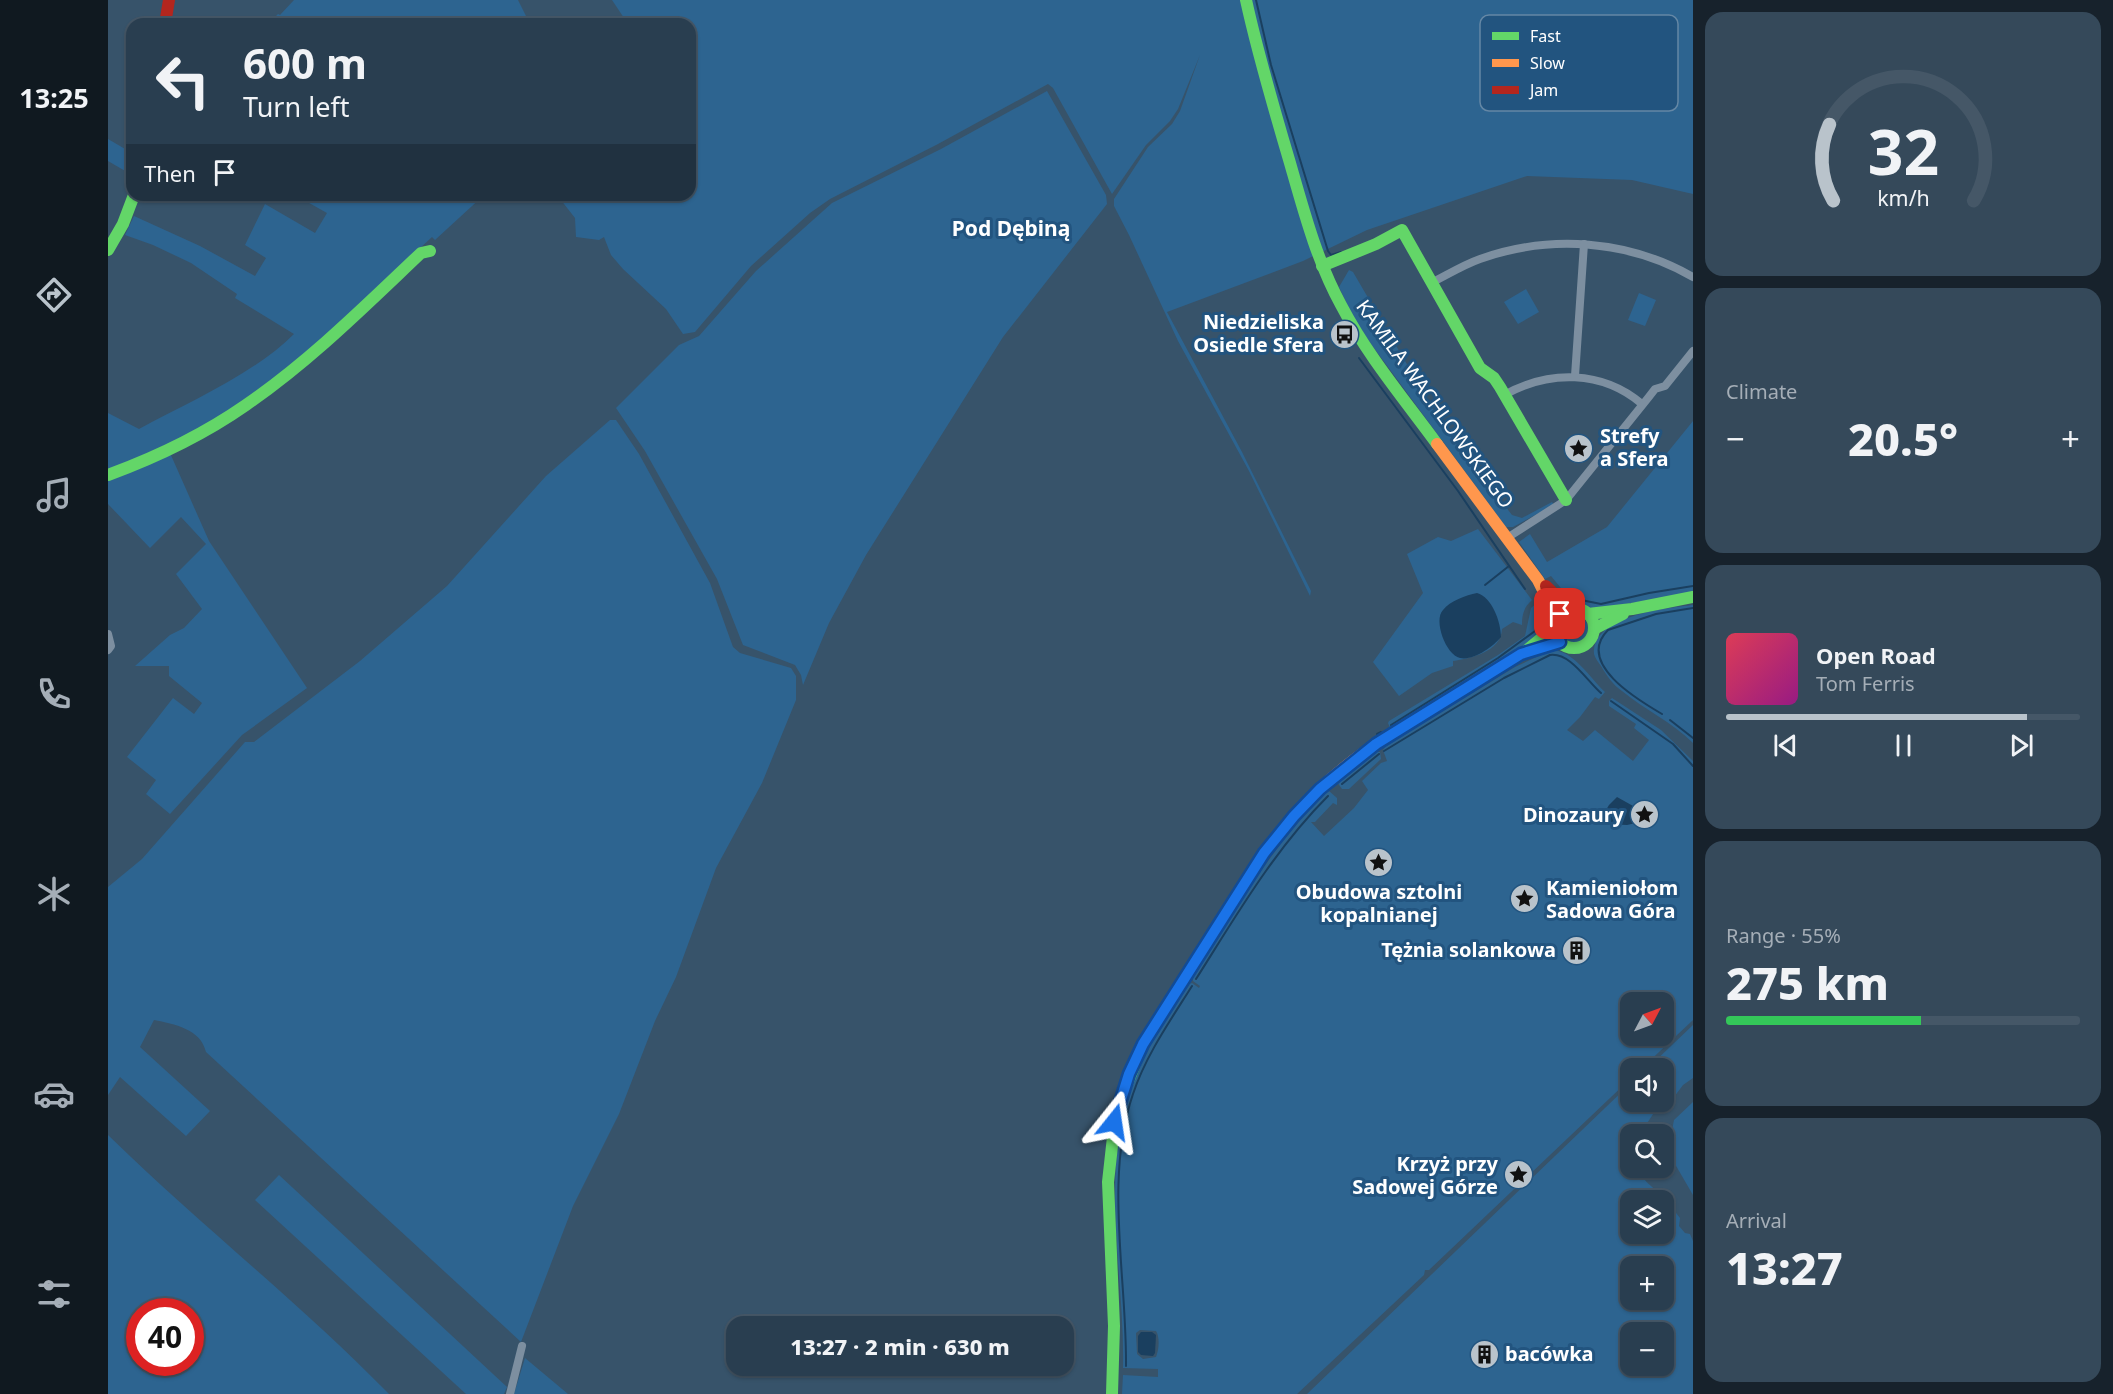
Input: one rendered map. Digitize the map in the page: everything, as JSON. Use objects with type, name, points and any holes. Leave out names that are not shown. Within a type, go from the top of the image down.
[{"type":"street","points":[[166,18],[170,0]]},
{"type":"street","name":"KAMILA WACHLOWSKIEGO","points":[[1246,0],[1258,56],[1308,226],[1322,266],[1341,306],[1360,340],[1538,580],[1570,609]]},
{"type":"street","points":[[108,250],[123,224],[132,201]]},
{"type":"street","points":[[1322,266],[1376,244],[1402,230],[1480,368],[1494,378],[1566,500]]},
{"type":"street","points":[[1431,283],[1478,260],[1515,249],[1550,244],[1584,244],[1636,252],[1693,277]]},
{"type":"street","points":[[1575,376],[1584,244]]},
{"type":"street","points":[[108,476],[150,459],[202,432],[256,398],[322,345],[421,253],[430,251]]},
{"type":"street","points":[[1507,538],[1566,500],[1642,404],[1655,389],[1665,386],[1670,381],[1693,351]]},
{"type":"street","points":[[1504,395],[1535,381],[1575,376],[1617,387],[1642,404]]},
{"type":"street","name":"KAMILA WACHLOWSKIEGO","points":[[1538,580],[1556,623]]},
{"type":"street","points":[[1588,614],[1632,609],[1693,597]]},
{"type":"street","points":[[1112,1394],[1114,1326],[1109,1158],[1119,1104],[1129,1074],[1143,1044],[1264,853],[1306,802],[1340,771],[1376,744],[1521,654],[1556,623],[1563,612],[1579,609],[1588,614],[1593,623],[1594,629],[1590,640],[1582,647],[1571,648],[1560,642],[1521,654]]},
{"type":"street","points":[[1594,629],[1632,609]]},
{"type":"street","points":[[1556,623],[1560,642]]},
{"type":"street","points":[[108,634],[111,646],[108,650]]},
{"type":"street","points":[[510,1394],[522,1346]]},
{"type":"shaded area","points":[[294,0],[518,0],[527,18],[274,18]]},
{"type":"shaded area","points":[[612,0],[1693,0],[1693,194],[1632,180],[1527,176],[1367,230],[1303,261],[1167,312],[1242,452],[1311,591],[1310,596],[1249,471],[1178,341],[1114,206],[1114,199],[1148,147],[1172,124],[1180,111],[1200,55],[1178,109],[1170,121],[1146,145],[1112,194],[1053,88],[1048,84],[830,199],[810,213],[751,266],[695,332],[683,334],[666,309],[611,255],[604,237],[599,240],[576,237],[575,218],[562,201],[696,201],[696,18],[624,18]]},
{"type":"shaded area","points":[[1047,91],[1106,195],[1107,204],[1003,337],[866,555],[829,623],[803,685],[801,675],[795,665],[743,645],[717,579],[645,451],[616,408],[679,345],[699,336],[756,271],[832,203],[941,149]]},
{"type":"shaded area","points":[[108,139],[126,150],[126,172],[108,161]]},
{"type":"shaded area","points":[[306,201],[477,201],[435,240],[432,237],[296,363],[203,428],[108,471],[108,413],[139,429],[241,375],[294,334],[235,298],[237,294],[191,263],[125,235],[134,216],[200,246],[255,276],[266,258],[245,245],[265,204],[315,233],[327,213]]},
{"type":"shaded area","points":[[1349,270],[1353,272],[1443,426],[1512,515],[1522,518],[1552,502],[1554,505],[1513,527],[1506,527],[1353,317],[1339,287]]},
{"type":"shaded area","points":[[1526,289],[1539,312],[1518,324],[1504,302]]},
{"type":"shaded area","points":[[1639,293],[1656,300],[1645,326],[1628,320]]},
{"type":"shaded area","points":[[610,420],[616,420],[639,454],[710,583],[733,647],[740,653],[791,668],[796,676],[796,700],[762,783],[716,868],[676,977],[655,1021],[619,1114],[573,1206],[521,1342],[206,1052],[199,1038],[193,1033],[178,1026],[154,1020],[140,1047],[210,1111],[186,1136],[120,1077],[108,1095],[108,887],[142,859],[245,742],[254,742],[360,661],[447,586],[546,476]]},
{"type":"shaded area","points":[[1693,421],[1693,593],[1588,610],[1561,598],[1565,593],[1551,576],[1545,579],[1519,542],[1530,534],[1547,562],[1607,527]]},
{"type":"shaded area","points":[[170,453],[209,541],[307,688],[242,735],[170,814],[146,794],[156,780],[127,757],[173,698],[194,714],[202,703],[169,676],[169,666],[135,666],[170,635],[184,628],[202,609],[176,574],[206,544],[181,517],[150,548],[108,504],[108,480]]},
{"type":"shaded area","points":[[1478,529],[1532,600],[1524,611],[1522,625],[1513,622],[1502,629],[1500,637],[1491,648],[1476,656],[1453,661],[1453,666],[1432,673],[1399,696],[1373,662],[1423,593],[1407,554],[1438,537],[1451,541]]},
{"type":"shaded area","points":[[1477,593],[1487,599],[1495,611],[1501,637],[1482,652],[1471,657],[1460,658],[1450,651],[1442,637],[1440,615],[1454,601]]},
{"type":"shaded area","points":[[1539,601],[1536,608],[1538,611],[1545,607],[1548,619],[1547,626],[1540,637],[1390,728],[1389,721],[1498,655],[1525,636],[1531,608]]},
{"type":"shaded area","points":[[1693,605],[1693,743],[1616,686],[1594,654],[1597,641],[1605,631],[1617,623],[1632,616]]},
{"type":"shaded area","points":[[1574,615],[1584,619],[1588,629],[1584,639],[1574,643],[1564,639],[1560,629],[1564,619]]},
{"type":"shaded area","points":[[1552,650],[1560,651],[1574,660],[1605,692],[1599,699],[1595,697],[1567,730],[1583,741],[1595,730],[1633,761],[1649,740],[1634,728],[1636,724],[1609,706],[1612,698],[1661,730],[1693,761],[1693,1020],[1674,1038],[1674,992],[1620,992],[1620,1046],[1665,1046],[1653,1058],[1620,1058],[1620,1089],[1429,1270],[1425,1270],[1424,1275],[1297,1394],[1122,1394],[1123,1375],[1158,1377],[1158,1369],[1123,1368],[1116,1236],[1116,1170],[1119,1137],[1126,1105],[1137,1073],[1152,1042],[1189,984],[1192,983],[1199,988],[1200,986],[1193,981],[1193,978],[1254,881],[1288,834],[1329,791],[1337,798],[1337,805],[1333,803],[1315,822],[1311,822],[1324,836],[1354,808],[1368,790],[1362,781],[1381,763],[1387,761],[1383,750],[1515,667]],"holes":[[[1140,1330],[1156,1331],[1159,1344],[1156,1357],[1143,1359],[1137,1354],[1136,1333]]]},
{"type":"shaded area","points":[[1380,752],[1381,759],[1349,789],[1342,789],[1337,782]]},
{"type":"shaded area","points":[[1617,797],[1651,816],[1650,820],[1627,825],[1606,824],[1603,815]]},
{"type":"shaded area","points":[[1693,1025],[1693,1078],[1683,1085],[1674,1097],[1674,1058],[1658,1058],[1671,1046],[1674,1046],[1674,1043]]},
{"type":"shaded area","points":[[1620,1094],[1620,1112],[1654,1112],[1647,1124],[1620,1124],[1620,1178],[1644,1178],[1655,1190],[1620,1190],[1620,1244],[1674,1244],[1674,1210],[1680,1218],[1679,1226],[1685,1233],[1690,1234],[1693,1241],[1693,1394],[1307,1394]]},
{"type":"shaded area","points":[[1693,1102],[1693,1195],[1674,1162],[1674,1120]]},
{"type":"shaded area","points":[[108,1135],[355,1360],[389,1394],[108,1394]]},
{"type":"shaded area","points":[[279,1175],[507,1387],[504,1394],[466,1394],[255,1200]]},
{"type":"shaded area","points":[[1141,1332],[1152,1332],[1156,1335],[1153,1356],[1141,1355],[1138,1352],[1138,1336]]},
{"type":"shaded area","points":[[525,1358],[568,1394],[514,1394]]},
{"type":"waterway","points":[[1256,0],[1271,65],[1328,251],[1331,255],[1341,252]]},
{"type":"waterway","points":[[1359,358],[1458,491],[1525,589]]},
{"type":"waterway","points":[[1485,585],[1509,566]]},
{"type":"waterway","points":[[1571,598],[1601,604],[1693,586]]},
{"type":"waterway","points":[[1662,714],[1639,700],[1614,679],[1604,667],[1599,655],[1600,643],[1608,630],[1656,614],[1693,608]]},
{"type":"waterway","points":[[1391,725],[1498,658],[1535,631],[1543,618]]},
{"type":"waterway","points":[[1384,751],[1504,678],[1550,655],[1564,658],[1578,668],[1601,693]]},
{"type":"waterway","points":[[1611,701],[1673,744],[1693,766]]},
{"type":"waterway","points":[[1670,720],[1693,738]]},
{"type":"waterway","points":[[1377,734],[1381,732]]},
{"type":"waterway","points":[[1342,784],[1379,754]]},
{"type":"waterway","points":[[1196,979],[1273,861],[1328,796]]},
{"type":"waterway","points":[[1126,1366],[1118,1194],[1124,1126],[1138,1080],[1159,1038],[1192,986]]},
{"type":"traffic: fast","points":[[1246,0],[1266,82],[1300,200],[1332,288],[1362,341],[1437,444]]},
{"type":"traffic: fast","points":[[108,250],[123,224],[132,201]]},
{"type":"traffic: fast","points":[[1322,266],[1376,244],[1402,230],[1480,368],[1494,378],[1500,387],[1566,500]]},
{"type":"traffic: fast","points":[[108,475],[179,445],[246,405],[315,352],[421,253],[430,251]]},
{"type":"traffic: fast","points":[[1588,614],[1632,609],[1693,597]]},
{"type":"traffic: fast","points":[[1574,608],[1588,614],[1594,628],[1588,642],[1574,648],[1560,642],[1554,628],[1560,614],[1574,608]]},
{"type":"traffic: fast","points":[[1594,629],[1623,614]]},
{"type":"traffic: fast","points":[[1482,679],[1521,655],[1554,628]]},
{"type":"traffic: fast","points":[[1112,1394],[1114,1326],[1108,1182],[1114,1128],[1123,1094],[1143,1044],[1264,853],[1294,816]]},
{"type":"traffic: slow","points":[[1437,444],[1538,580],[1557,618]]},
{"type":"traffic: slow","points":[[1294,816],[1335,775],[1358,757],[1407,724],[1482,679]]},
{"type":"traffic: jam","points":[[166,18],[169,0]]},
{"type":"traffic: jam","points":[[1546,586],[1570,609]]},
{"type":"place","name":"Niedzieliska Osiedle Sfera","points":[[1345,334]]},
{"type":"place","name":"Strefy a Sfera","points":[[1579,448]]},
{"type":"place","name":"Dinozaury","points":[[1645,815]]},
{"type":"place","name":"Obudowa sztolni kopalnianej","points":[[1379,862]]},
{"type":"place","name":"Kamieniołom Sadowa Góra","points":[[1525,899]]},
{"type":"place","name":"Tężnia solankowa","points":[[1577,950]]},
{"type":"place","name":"Krzyż przy Sadowej Górze","points":[[1519,1175]]},
{"type":"place","name":"bacówka","points":[[1484,1354]]},
{"type":"district","name":"Pod Dębiną","points":[[1011,229]]},
{"type":"route","points":[[1114,1122],[1129,1074],[1143,1044],[1256,866],[1294,816],[1340,771],[1390,734],[1521,654],[1560,642],[1554,628],[1560,614]]}]
